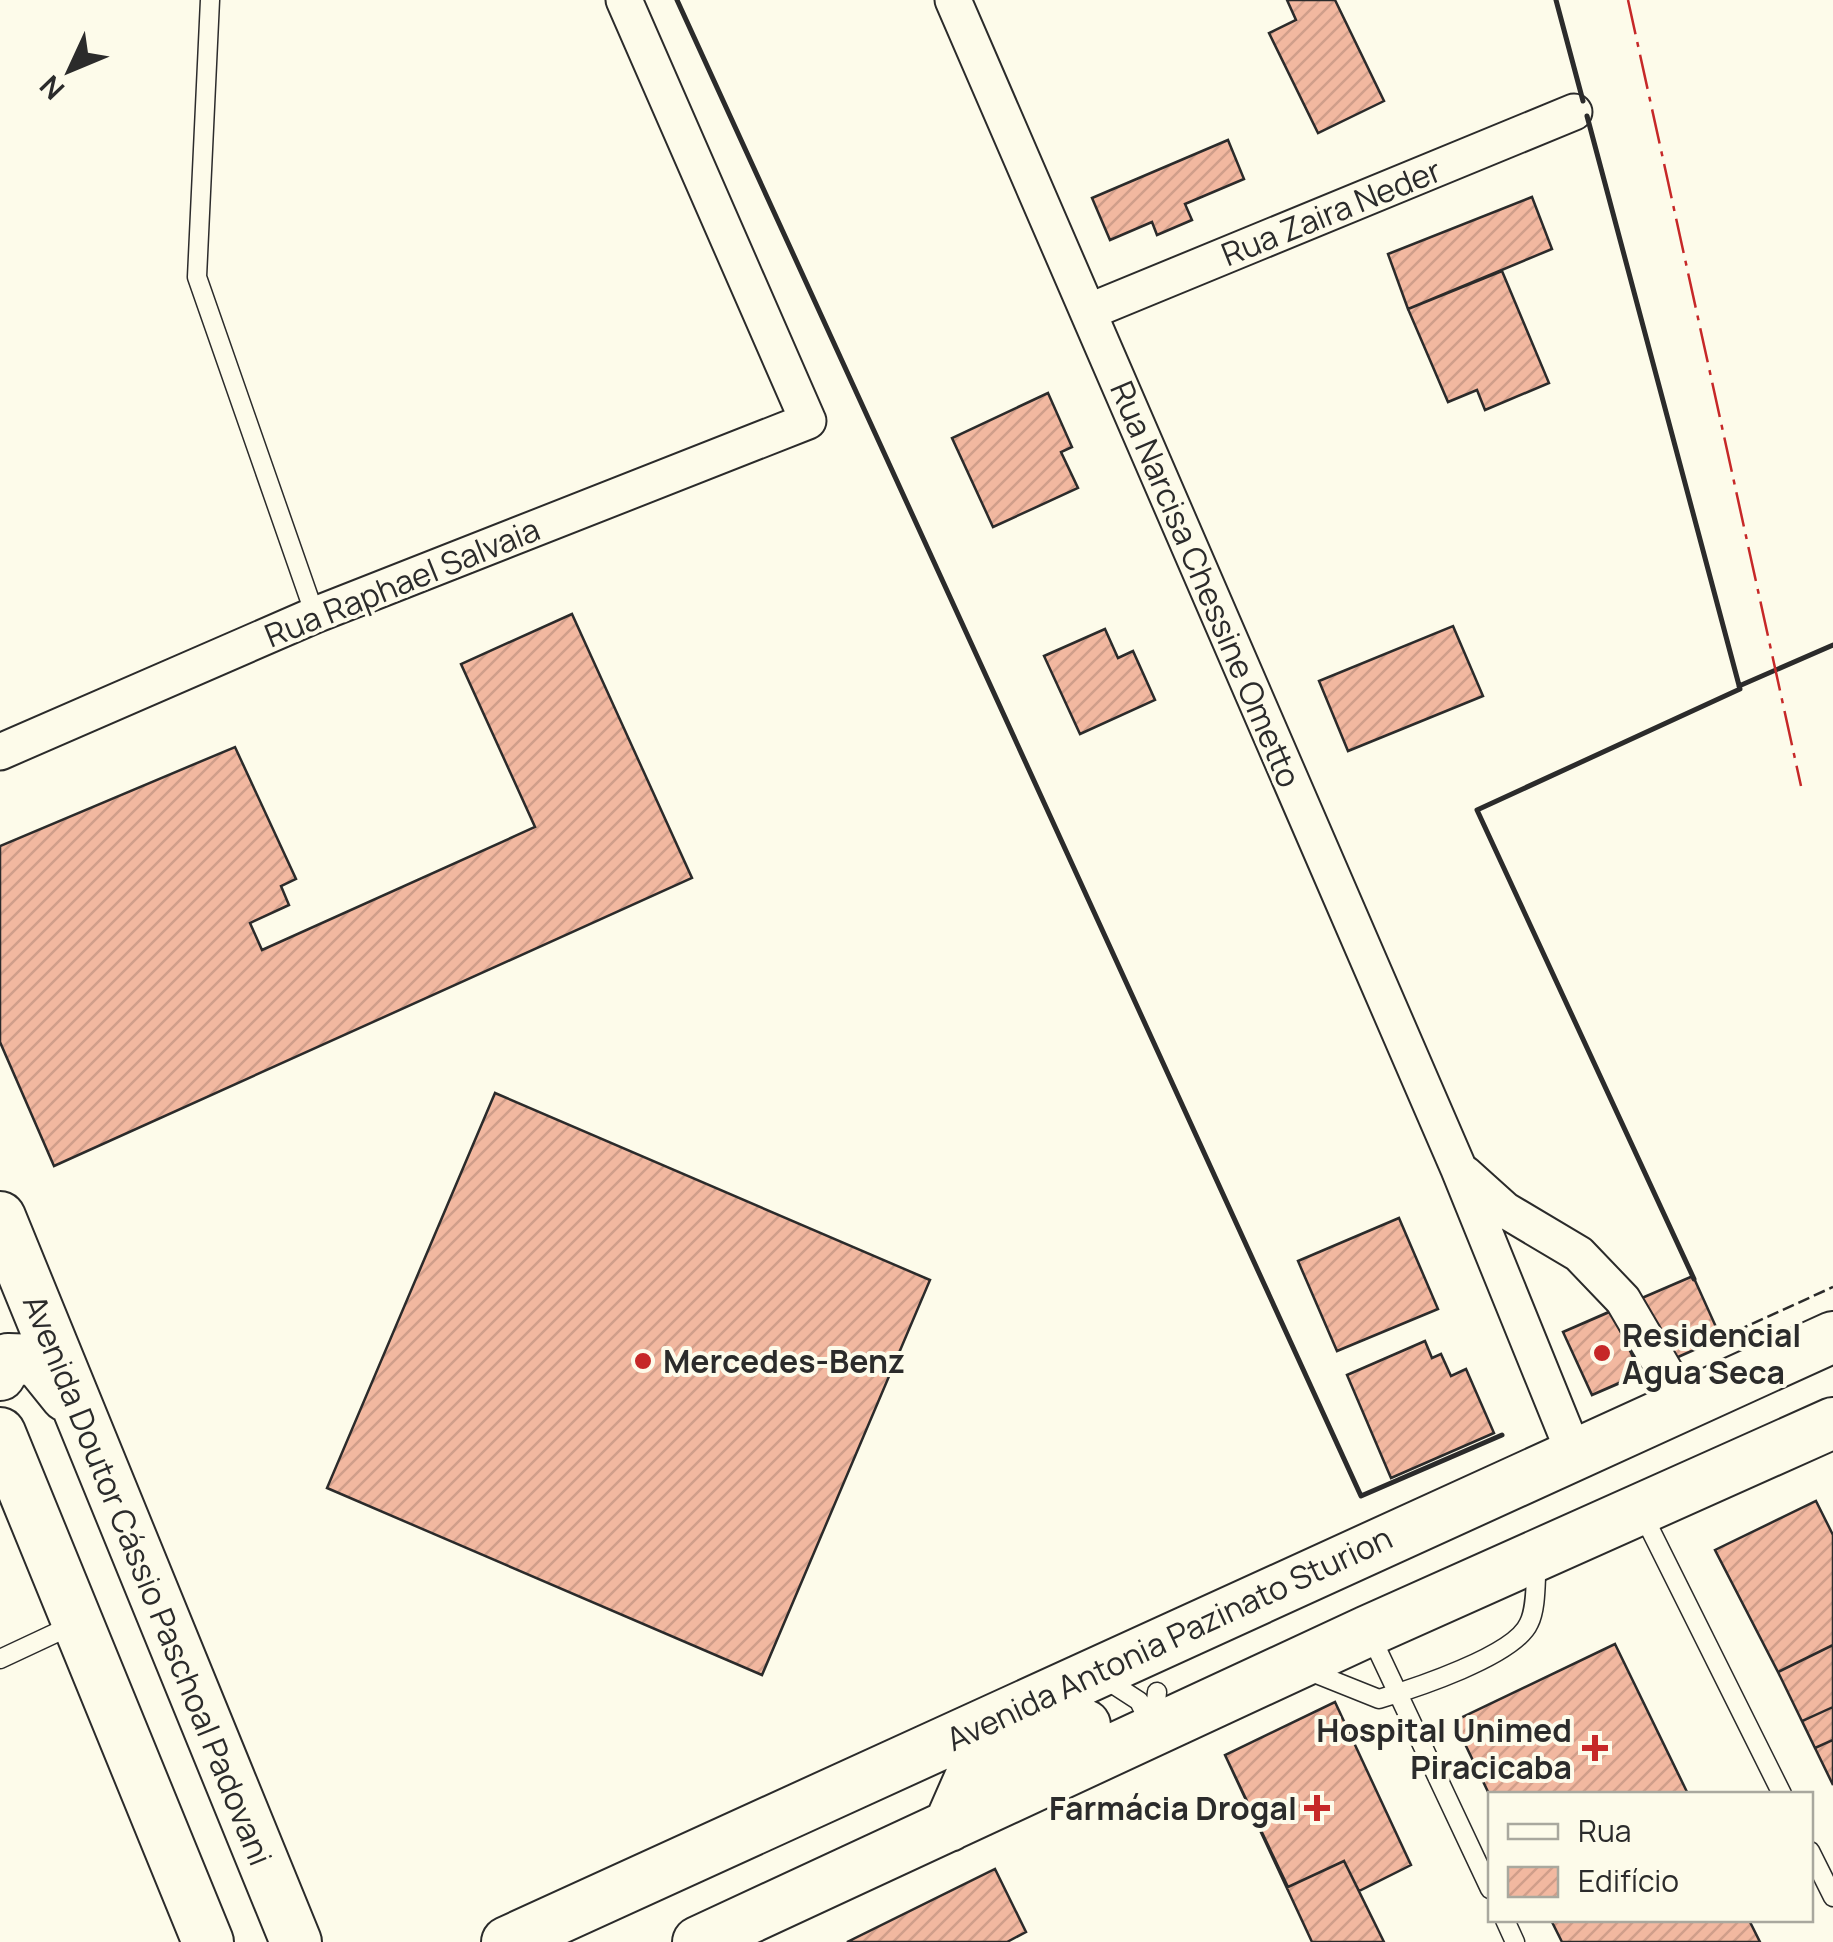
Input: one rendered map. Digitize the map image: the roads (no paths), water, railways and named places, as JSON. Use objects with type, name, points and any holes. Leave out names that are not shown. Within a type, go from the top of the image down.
[{"type":"main road","name":"Avenida Doutor Cássio Paschoal Padovani","points":[[0,1217],[296,1942]]},
{"type":"main road","name":"Avenida Antonia Pazinato Sturion","points":[[507,1942],[1833,1337]]},
{"type":"main road","points":[[0,1376],[8,1360],[37,1360],[50,1372],[59,1390],[74,1402]]},
{"type":"main road","points":[[1150,1708],[1294,1665],[1833,1423]]},
{"type":"main road","points":[[0,1433],[208,1942]]},
{"type":"main road","points":[[698,1942],[948,1826],[1243,1652],[1269,1592]]},
{"type":"street","name":"Rua Raphael Salvaia","points":[[0,752],[315,615],[808,420],[624,0]]},
{"type":"street","name":"Rua Narcisa Chessine Ometto","points":[[953,0],[1458,1168],[1574,1453]]},
{"type":"street","name":"Rua Zaira Neder","points":[[1088,312],[1574,112]]},
{"type":"street","name":"Rua Narcisa Chessine Ometto","points":[[1458,1168],[1505,1210],[1578,1254],[1623,1300],[1684,1404]]},
{"type":"lane","points":[[210,0],[197,277],[315,615]]},
{"type":"lane","points":[[1640,1509],[1781,1792]]},
{"type":"lane","points":[[1294,1665],[1378,1699],[1510,1643],[1529,1624],[1538,1555]]},
{"type":"lane","points":[[0,1659],[77,1623]]},
{"type":"lane","points":[[1368,1630],[1488,1886]]},
{"type":"lane","points":[[1094,1672],[1150,1708]]},
{"type":"lane","points":[[1813,1858],[1833,1896]]},
{"type":"place","name":"Residencial Agua Seca","points":[[1602,1353]]},
{"type":"place","name":"Mercedes-Benz","points":[[643,1361]]},
{"type":"place","name":"Hospital Unimed Piracicaba","points":[[1595,1748]]},
{"type":"place","name":"Farmácia Drogal","points":[[1317,1808]]}]
